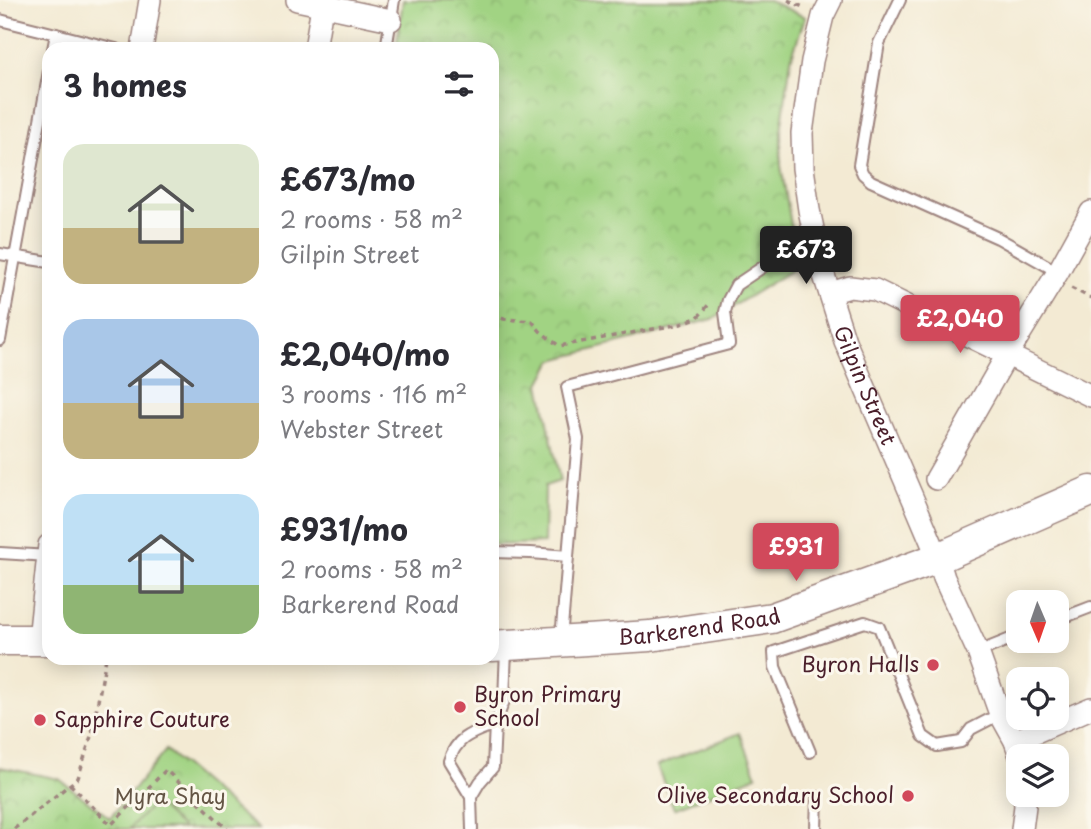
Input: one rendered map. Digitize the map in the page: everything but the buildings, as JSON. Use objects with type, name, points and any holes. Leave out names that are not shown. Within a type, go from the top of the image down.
[{"type":"main road","name":"Barkerend Road","points":[[499,645],[650,636],[772,618],[938,558],[1091,491]]},
{"type":"main road","points":[[0,640],[42,640]]},
{"type":"street","points":[[143,42],[150,0]]},
{"type":"street","points":[[297,0],[322,6],[392,10]]},
{"type":"street","name":"Gilpin Street","points":[[831,0],[823,16],[812,61],[802,132],[803,168],[821,266],[845,341],[1015,744]]},
{"type":"street","points":[[316,42],[322,6]]},
{"type":"street","points":[[936,479],[1091,212]]},
{"type":"street","points":[[830,293],[850,287],[875,290],[1091,396]]},
{"type":"street","points":[[1026,744],[1091,708]]},
{"type":"street","points":[[1022,829],[1025,807]]},
{"type":"lane","points":[[900,0],[879,43],[859,165],[863,174],[871,181],[999,238],[1058,272]]},
{"type":"lane","points":[[387,42],[392,10]]},
{"type":"lane","points":[[0,20],[88,42]]},
{"type":"lane","points":[[54,42],[56,34]]},
{"type":"lane","points":[[0,340],[42,109]]},
{"type":"lane","points":[[561,642],[578,439],[567,387],[729,344],[725,312],[736,285],[785,252],[816,240]]},
{"type":"lane","points":[[0,254],[42,261]]},
{"type":"lane","points":[[0,554],[42,552]]},
{"type":"lane","points":[[499,552],[568,556]]},
{"type":"lane","points":[[1069,615],[1091,607]]},
{"type":"lane","points":[[810,752],[775,667],[774,652],[865,622],[878,627],[923,736],[937,746],[961,742],[971,729],[1000,714]]},
{"type":"lane","points":[[978,652],[1006,641]]},
{"type":"lane","points":[[471,797],[493,767],[495,724],[504,701],[499,645]]},
{"type":"lane","points":[[472,829],[471,797],[449,761],[453,746],[470,733],[495,724]]},
{"type":"lane","points":[[816,829],[817,797]]},
{"type":"path","points":[[499,318],[532,321],[559,346],[681,324],[698,317],[726,285],[736,285]]},
{"type":"path","points":[[14,829],[78,778],[92,733],[105,665]]},
{"type":"path","points":[[71,784],[111,825],[166,770],[227,829]]},
{"type":"green space","points":[[403,0],[768,0],[805,17],[791,59],[781,131],[781,166],[798,266],[713,319],[553,360],[540,384],[560,481],[545,486],[544,543],[499,545],[499,42],[397,42]]},
{"type":"green space","points":[[740,733],[757,776],[674,809],[657,766]]},
{"type":"green space","name":"Myra Shay","points":[[166,750],[258,829],[0,829],[0,767],[59,779],[110,818]]},
{"type":"green space","points":[[155,802],[183,829],[129,829]]},
{"type":"place","name":"Byron Halls","points":[[933,665]]},
{"type":"place","name":"Byron Primary School","points":[[460,707]]},
{"type":"place","name":"Sapphire Couture","points":[[40,720]]},
{"type":"place","name":"Olive Secondary School","points":[[908,796]]}]
